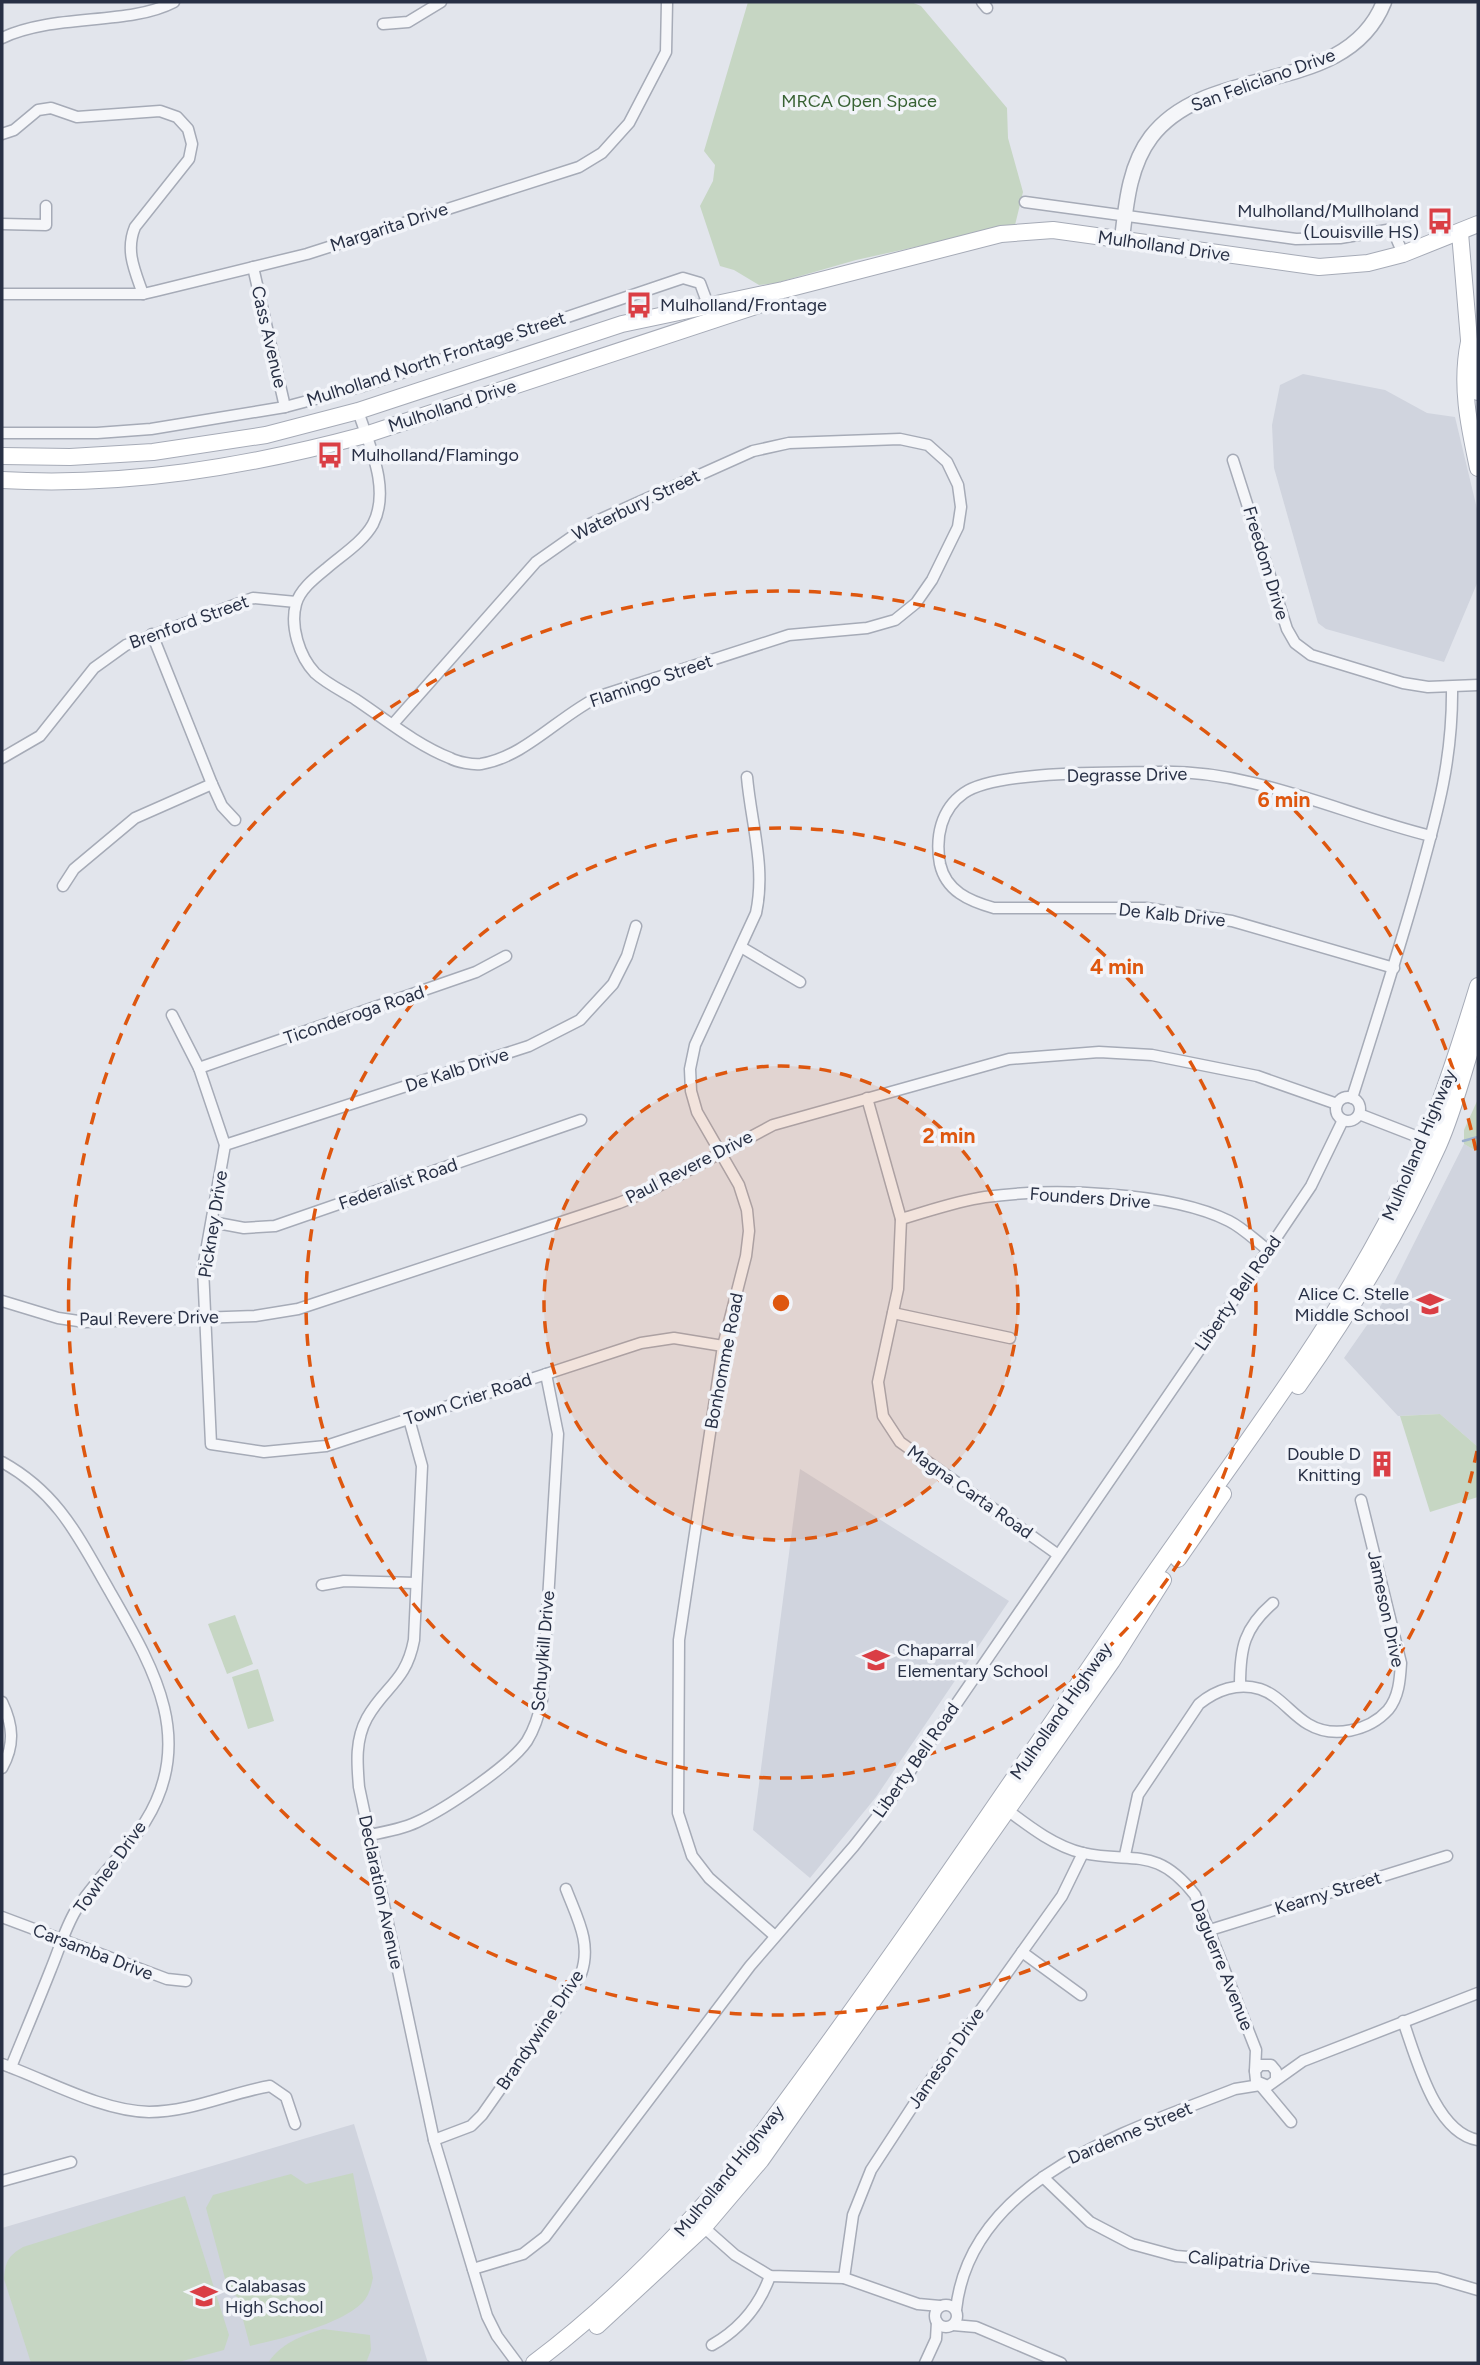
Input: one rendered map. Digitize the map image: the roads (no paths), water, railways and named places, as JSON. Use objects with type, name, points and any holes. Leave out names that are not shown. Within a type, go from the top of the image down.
[{"type":"main road","name":"Mulholland Drive","points":[[2,480],[93,480],[186,473],[301,452],[365,435],[711,312],[1017,231],[1054,230],[1319,267],[1368,263],[1403,254],[1478,224]]},
{"type":"main road","points":[[1460,233],[1469,340],[1477,369],[1478,392]]},
{"type":"main road","name":"Mulholland Drive","points":[[2,456],[97,456],[183,448],[266,435],[358,411],[600,330],[711,312]]},
{"type":"main road","points":[[1469,340],[1463,369],[1467,412],[1478,468]]},
{"type":"main road","name":"Mulholland Highway","points":[[1002,1806],[1339,1306],[1386,1224],[1428,1141],[1478,986]]},
{"type":"main road","name":"Mulholland Highway","points":[[552,2363],[634,2295],[699,2223],[1002,1806],[1364,1290],[1438,1146],[1478,1024]]},
{"type":"main road","name":"Mulholland Highway","points":[[534,2363],[599,2311],[699,2223]]},
{"type":"street","points":[[118,15],[119,2]]},
{"type":"street","points":[[2,38],[40,24],[118,15],[164,7],[174,2]]},
{"type":"street","points":[[383,24],[408,22],[441,2]]},
{"type":"street","name":"Margarita Drive","points":[[2,294],[143,294],[307,254],[566,171],[602,153],[629,123],[666,52],[667,2]]},
{"type":"street","name":"San Feliciano Drive","points":[[1122,239],[1137,161],[1151,137],[1173,115],[1202,99],[1324,61],[1348,49],[1366,32],[1384,2]]},
{"type":"street","points":[[2,134],[14,130],[38,110],[51,108],[77,117],[160,111],[177,117],[188,129],[192,144],[189,159],[135,227],[131,236],[129,253],[143,294]]},
{"type":"street","points":[[1025,202],[1296,239],[1340,238],[1387,230],[1395,235],[1403,254]]},
{"type":"street","points":[[2,224],[46,225],[46,205]]},
{"type":"street","name":"Cass Avenue","points":[[253,267],[285,407]]},
{"type":"street","name":"Mulholland North Frontage Street","points":[[2,433],[97,433],[151,429],[285,407],[360,387],[683,278],[700,283],[711,312]]},
{"type":"street","points":[[296,602],[310,582],[363,537],[373,524],[380,491],[358,411]]},
{"type":"street","name":"Waterbury Street","points":[[393,724],[536,562],[590,524],[753,451],[789,443],[900,439],[928,445],[947,462]]},
{"type":"street","name":"Freedom Drive","points":[[1233,460],[1287,629],[1295,643],[1311,654],[1403,683],[1452,687],[1478,685]]},
{"type":"street","name":"Flamingo Street","points":[[296,602],[296,636],[303,657],[316,674],[450,759],[479,764],[509,755],[577,707],[600,695],[789,635],[867,628],[895,620],[916,603],[932,580],[957,527],[961,507],[958,485],[947,462]]},
{"type":"street","name":"Brenford Street","points":[[2,758],[40,736],[102,661],[126,645],[253,598],[269,597],[296,602]]},
{"type":"street","points":[[152,634],[212,784],[222,806],[235,820]]},
{"type":"street","points":[[1352,1098],[1394,968],[1447,777],[1452,726],[1452,687]]},
{"type":"street","name":"Degrasse Drive","points":[[937,846],[948,809],[964,792],[985,784],[1016,778],[1162,772],[1218,776],[1275,789],[1431,836]]},
{"type":"street","name":"Bonhomme Road","points":[[747,777],[761,866],[761,890],[756,913],[695,1045],[690,1069],[691,1091],[697,1112],[739,1185],[747,1210],[749,1231],[746,1256],[723,1346],[679,1640],[678,1813],[692,1856],[709,1878],[775,1936]]},
{"type":"street","points":[[63,886],[74,869],[135,818],[212,784]]},
{"type":"street","name":"De Kalb Drive","points":[[937,846],[942,870],[954,890],[971,902],[994,908],[1146,908],[1232,921],[1394,968]]},
{"type":"street","name":"De Kalb Drive","points":[[225,1145],[529,1046],[580,1020],[613,984],[627,956],[636,926]]},
{"type":"street","points":[[741,947],[800,982]]},
{"type":"street","name":"Ticonderoga Road","points":[[200,1068],[476,972],[506,956]]},
{"type":"street","name":"Pickney Drive","points":[[172,1015],[200,1068],[225,1145],[203,1268],[211,1444]]},
{"type":"street","name":"Paul Revere Drive","points":[[2,1301],[58,1318],[85,1322],[255,1316],[298,1309],[619,1203],[651,1190],[773,1125],[1009,1059],[1099,1052],[1201,1063],[1257,1076],[1337,1104]]},
{"type":"street","name":"Magna Carta Road","points":[[867,1098],[901,1219],[898,1289],[878,1382],[883,1416],[900,1442],[1056,1554]]},
{"type":"street","points":[[1352,1098],[1342,1099],[1337,1104],[1336,1111],[1343,1120],[1350,1121],[1359,1114]]},
{"type":"street","points":[[1352,1098],[1359,1106],[1359,1114]]},
{"type":"street","points":[[1359,1114],[1428,1141]]},
{"type":"street","name":"Federalist Road","points":[[212,1222],[244,1228],[275,1226],[581,1120]]},
{"type":"street","name":"Liberty Bell Road","points":[[472,2269],[523,2254],[545,2237],[775,1936],[854,1846],[891,1799],[1056,1554],[1311,1186],[1343,1120]]},
{"type":"street","name":"Founders Drive","points":[[901,1219],[996,1196],[1070,1194],[1130,1198],[1205,1211],[1232,1222],[1268,1250]]},
{"type":"street","points":[[893,1313],[1010,1338]]},
{"type":"street","name":"Town Crier Road","points":[[211,1444],[264,1452],[326,1446],[657,1339],[674,1338],[723,1346]]},
{"type":"street","name":"Schuylkill Drive","points":[[369,1835],[404,1828],[437,1811],[508,1762],[526,1742],[537,1722],[542,1700],[558,1434],[545,1374]]},
{"type":"street","name":"Declaration Avenue","points":[[409,1419],[422,1466],[410,1660],[401,1677],[367,1717],[356,1758],[359,1787],[433,2140],[492,2326],[517,2363]]},
{"type":"street","name":"Towhee Drive","points":[[2,1462],[44,1490],[72,1526],[148,1659],[164,1704],[168,1731],[168,1751],[159,1794],[144,1822],[75,1912],[6,2066]]},
{"type":"street","name":"Jameson Drive","points":[[1240,1685],[1261,1689],[1278,1699],[1310,1726],[1337,1732],[1359,1729],[1389,1709],[1400,1684],[1401,1663],[1361,1500]]},
{"type":"street","points":[[322,1585],[344,1581],[416,1583]]},
{"type":"street","points":[[1125,1855],[1138,1795],[1191,1715],[1209,1696],[1240,1685],[1240,1661],[1245,1639],[1253,1620],[1273,1603]]},
{"type":"street","points":[[2,1702],[13,1730],[8,1758],[2,1768]]},
{"type":"street","name":"Daguerre Avenue","points":[[1002,1806],[1053,1841],[1083,1853],[1125,1855],[1163,1866],[1185,1882],[1195,1895],[1210,1930],[1256,2050],[1255,2072]]},
{"type":"street","name":"Jameson Drive","points":[[844,2278],[853,2215],[871,2170],[922,2092],[1062,1896],[1083,1853]]},
{"type":"street","name":"Kearny Street","points":[[1210,1930],[1447,1856]]},
{"type":"street","name":"Brandywine Drive","points":[[433,2140],[471,2126],[482,2115],[581,1974],[586,1958],[585,1940],[566,1889]]},
{"type":"street","name":"Carsamba Drive","points":[[2,1917],[167,1979],[186,1981]]},
{"type":"street","points":[[1021,1952],[1081,1995]]},
{"type":"street","points":[[1275,2080],[1303,2062],[1478,1993]]},
{"type":"street","points":[[1403,2021],[1429,2091],[1443,2116],[1468,2138],[1478,2140]]},
{"type":"street","name":"Daguerre Avenue","points":[[1256,2050],[1271,2065]]},
{"type":"street","points":[[1276,2101],[1271,2065],[1303,2062]]},
{"type":"street","name":"Dardenne Street","points":[[1235,2089],[1260,2065],[1271,2065]]},
{"type":"street","points":[[6,2066],[82,2096],[149,2112],[206,2104],[270,2086],[286,2097],[295,2124]]},
{"type":"street","points":[[1255,2072],[1261,2085],[1291,2122]]},
{"type":"street","name":"Dardenne Street","points":[[942,2306],[958,2288],[978,2246],[1000,2217],[1043,2177],[1090,2147],[1235,2089],[1275,2080]]},
{"type":"street","points":[[2,2181],[72,2162]]},
{"type":"street","name":"Calipatria Drive","points":[[1043,2177],[1090,2222],[1132,2244],[1176,2256],[1437,2278],[1478,2290]]},
{"type":"street","points":[[699,2223],[735,2255],[770,2276],[844,2278],[918,2305],[942,2306],[956,2311],[976,2327],[1061,2363]]},
{"type":"street","points":[[712,2345],[744,2321],[759,2301],[770,2276]]},
{"type":"street","name":"Dardenne Street","points":[[956,2311],[958,2288]]},
{"type":"street","points":[[918,2305],[936,2321],[951,2326],[976,2327]]},
{"type":"street","points":[[936,2339],[936,2312],[942,2306]]},
{"type":"street","points":[[925,2363],[936,2339],[957,2319],[956,2311]]},
{"type":"waterway","points":[[1463,1141],[1478,1137]]},
{"type":"place","name":"Mulholland/Mullholand (Louisville HS)","points":[[1440,221]]},
{"type":"place","name":"Mulholland/Frontage","points":[[639,305]]},
{"type":"place","name":"Mulholland/Flamingo","points":[[330,455]]},
{"type":"place","name":"Alice C. Stelle Middle School","points":[[1430,1304]]},
{"type":"place","name":"Double D Knitting","points":[[1382,1464]]},
{"type":"place","name":"Chaparral Elementary School","points":[[876,1660]]},
{"type":"place","name":"Calabasas High School","points":[[204,2296]]},
{"type":"park label","name":"MRCA Open Space","points":[[859,101]]}]
